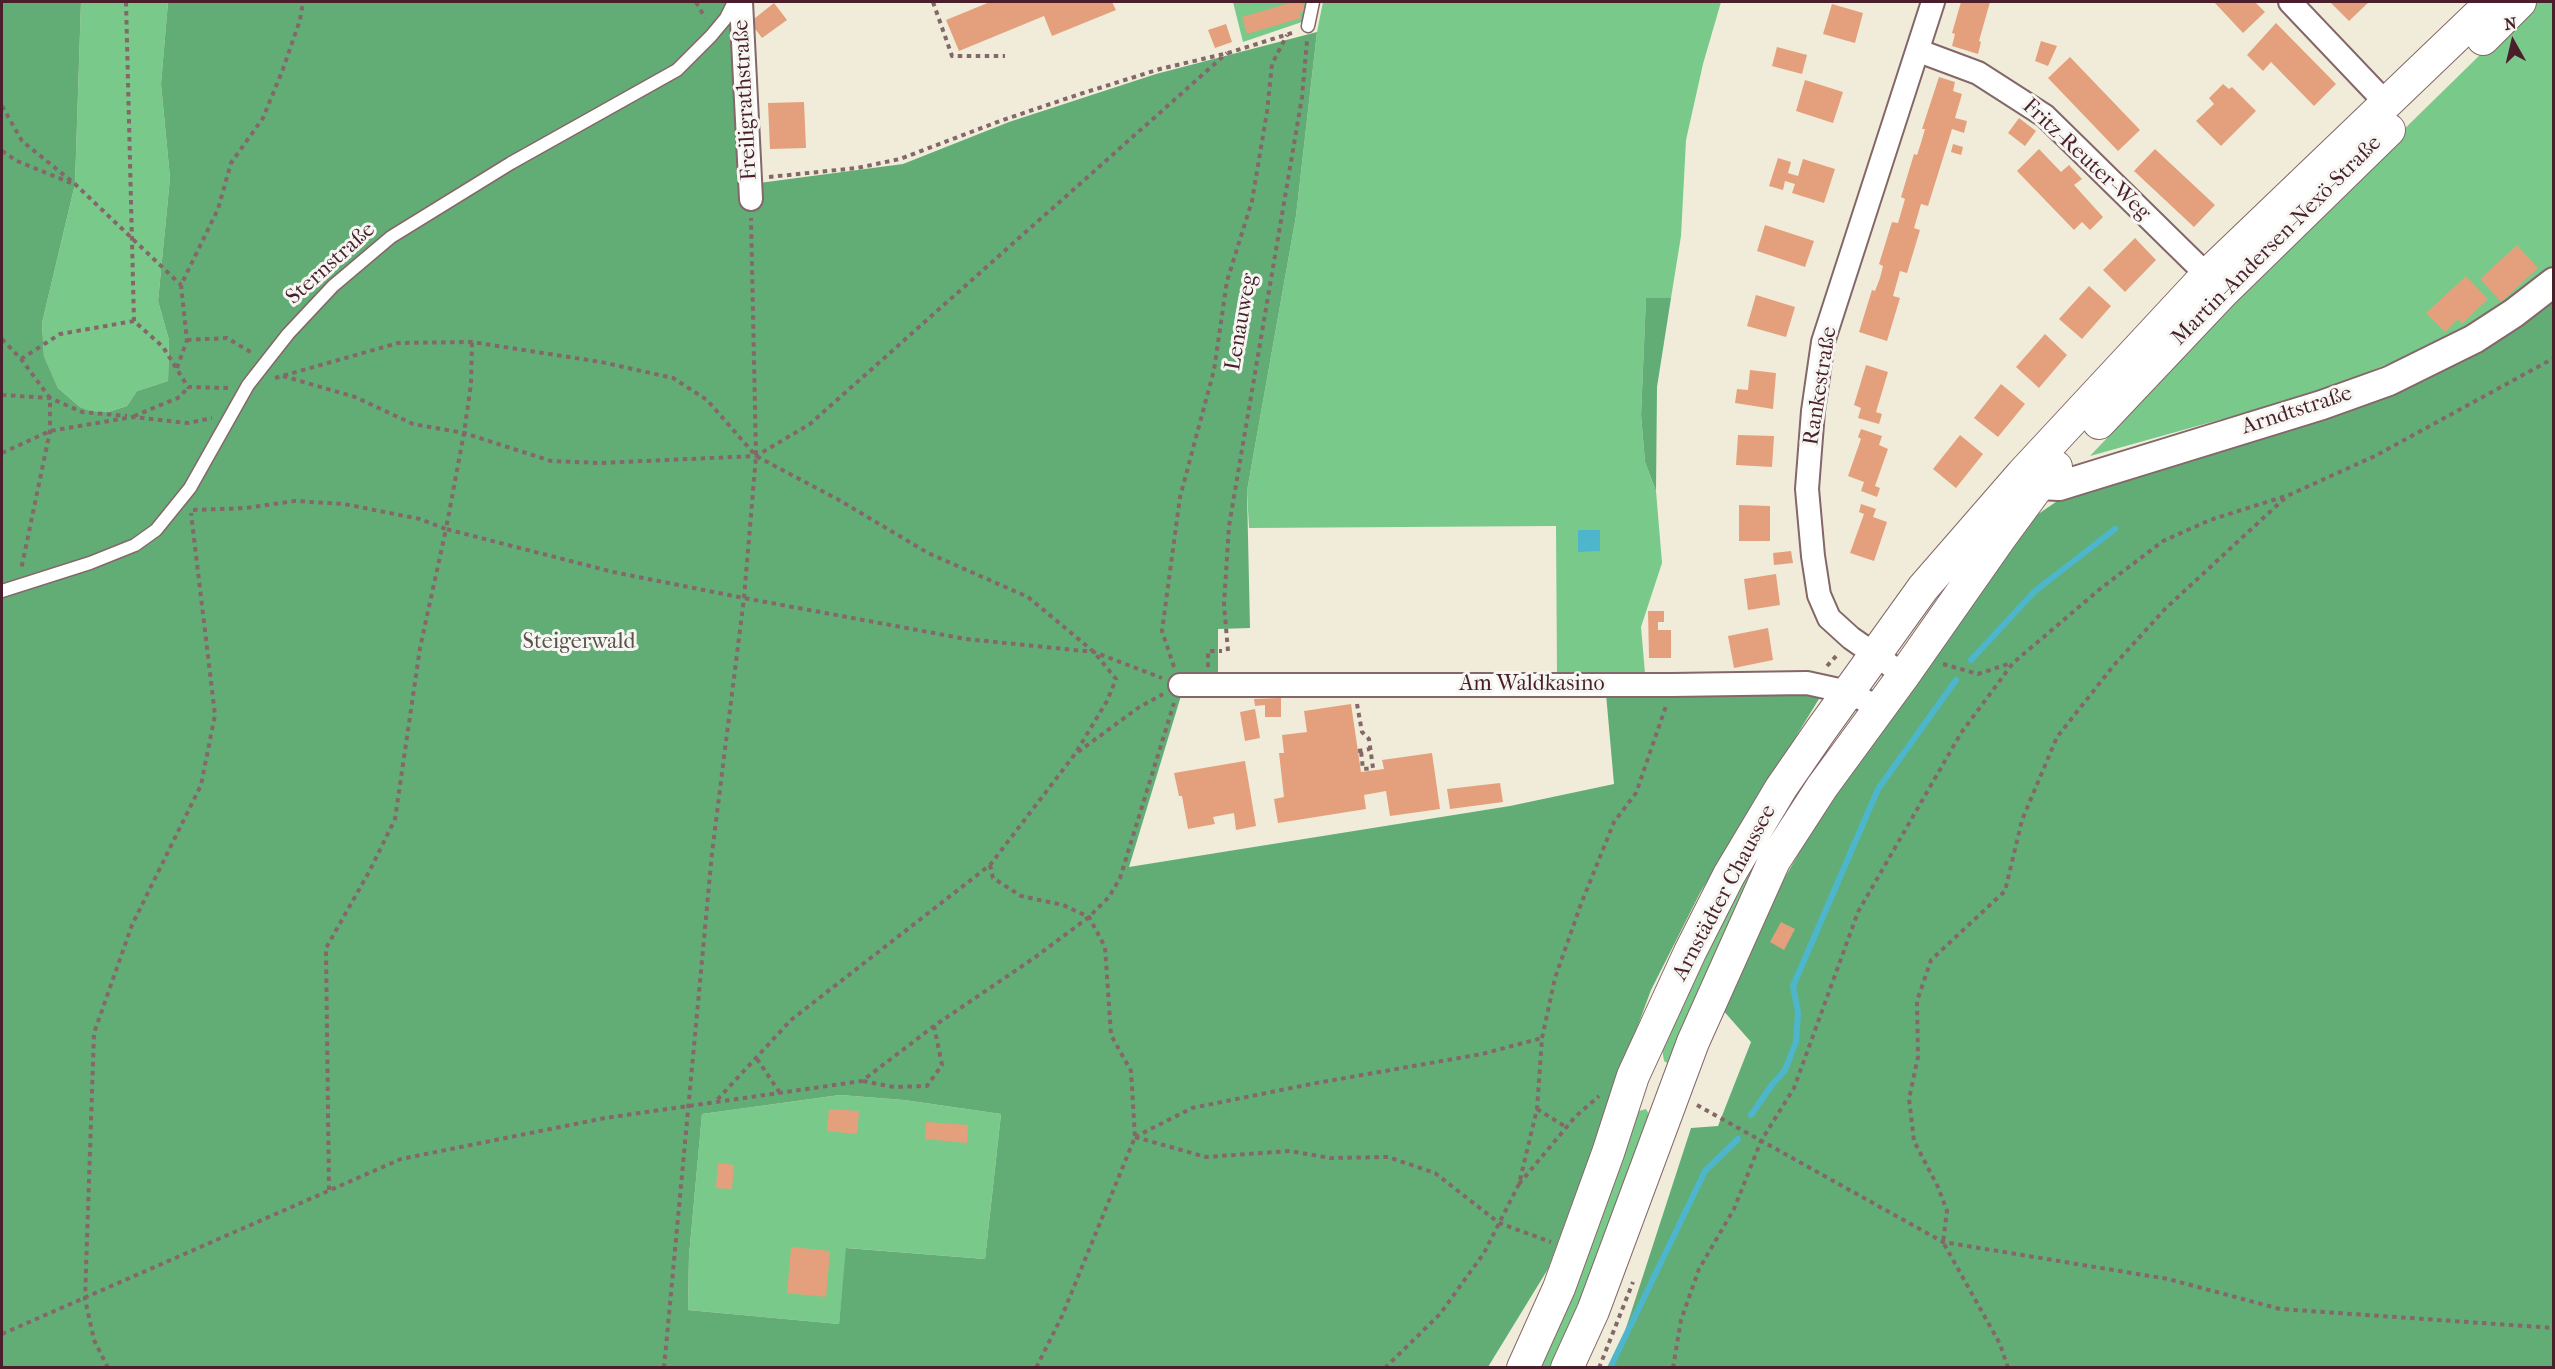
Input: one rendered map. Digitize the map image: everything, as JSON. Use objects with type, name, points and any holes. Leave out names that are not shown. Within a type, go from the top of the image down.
[{"type":"main road","name":"Martin-Andersen-Nexö-Straße","points":[[2031,479],[2207,275],[2492,2]]},
{"type":"main road","name":"Martin-Andersen-Nexö-Straße","points":[[2031,479],[2520,2]]},
{"type":"main road","name":"Arnstädter Chaussee","points":[[1524,1368],[1559,1288],[1633,1076],[1690,952],[1729,875],[1781,788],[1923,588],[2031,479]]},
{"type":"main road","name":"Arnstädter Chaussee","points":[[1567,1368],[1593,1311],[1673,1093],[1723,972],[1774,861],[1822,787],[1904,675],[2031,479]]},
{"type":"street","name":"Freiligrathstraße","points":[[741,2],[751,199]]},
{"type":"street","name":"Rankestraße","points":[[1904,675],[1851,638],[1829,618],[1819,595],[1807,489],[1823,342],[1933,2]]},
{"type":"street","points":[[2290,2],[2386,103]]},
{"type":"street","name":"Fritz-Reuter-Weg","points":[[1919,51],[1977,73],[2045,116],[2207,275]]},
{"type":"street","name":"Arndtstraße","points":[[2031,479],[2059,486],[2322,405],[2389,381],[2474,339],[2514,313],[2553,282]]},
{"type":"street","name":"Am Waldkasino","points":[[1180,685],[1808,683],[1848,692],[1880,708]]},
{"type":"lane","name":"Sternstraße","points":[[6,589],[90,563],[135,545],[156,530],[190,488],[248,386],[288,334],[333,286],[391,237],[511,163],[676,70],[706,42],[726,18],[734,2]]},
{"type":"lane","points":[[1308,27],[1313,2]]},
{"type":"path","points":[[126,2],[134,321],[163,347],[188,387]]},
{"type":"path","points":[[177,368],[188,340],[180,285],[218,209],[231,163],[263,118],[300,20],[303,2]]},
{"type":"path","points":[[933,2],[952,56],[1005,56]]},
{"type":"path","points":[[748,171],[765,177],[857,168],[900,159],[1080,94],[1160,69],[1228,53],[1308,27]]},
{"type":"path","name":"Lenauweg","points":[[1228,651],[1224,604],[1229,526],[1302,97],[1308,27]]},
{"type":"path","points":[[862,1081],[934,1026],[1034,958],[1089,917],[1109,897],[1120,878],[1180,685],[1162,631],[1180,497],[1214,370],[1227,281],[1252,201],[1267,112],[1272,64],[1287,35]]},
{"type":"path","points":[[282,376],[355,397],[413,424],[464,433],[551,461],[600,464],[756,456],[810,424],[1228,53]]},
{"type":"path","points":[[2,106],[22,141],[75,184],[180,285]]},
{"type":"path","points":[[2,151],[17,161],[75,184]]},
{"type":"path","points":[[664,1368],[712,853],[744,598],[756,456],[751,199]]},
{"type":"path","points":[[21,359],[60,334],[134,321]]},
{"type":"path","points":[[188,340],[227,338],[266,362]]},
{"type":"path","points":[[2,339],[21,359],[50,398],[50,431],[22,569],[6,589]]},
{"type":"path","points":[[329,1190],[326,948],[369,872],[395,819],[420,648],[464,433],[471,384],[472,342]]},
{"type":"path","points":[[188,387],[221,389],[248,386],[398,343],[472,342],[601,362],[673,378],[707,400],[756,456],[839,500],[928,553],[1028,597],[1094,652],[1116,679],[1107,701],[1075,754],[990,865],[791,1020],[717,1101]]},
{"type":"path","points":[[1673,1368],[1681,1320],[1699,1269],[1734,1209],[1761,1141],[1794,1088],[1858,912],[1961,733],[2013,663],[2100,589],[2163,541],[2211,520],[2289,495],[2375,456],[2553,358]]},
{"type":"path","points":[[2,453],[50,431],[132,417],[180,397],[188,387]]},
{"type":"path","points":[[2,395],[50,398],[82,412],[189,423],[218,415]]},
{"type":"path","points":[[108,1368],[94,1340],[85,1299],[94,1034],[132,926],[201,785],[215,715],[190,510],[190,488]]},
{"type":"path","points":[[2008,1368],[2000,1344],[1942,1242],[1947,1211],[1938,1187],[1914,1141],[1909,1099],[1918,1057],[1917,1001],[1931,960],[2005,891],[2022,820],[2057,737],[2114,665],[2166,608],[2289,495]]},
{"type":"path","points":[[190,510],[246,508],[295,501],[344,504],[420,519],[446,529],[542,555],[744,598],[966,639],[1094,652],[1180,685]]},
{"type":"path","points":[[1937,661],[1978,674],[2013,663]]},
{"type":"path","points":[[1075,754],[1138,708],[1180,685]]},
{"type":"path","points":[[1520,1184],[1537,1109],[1542,1038],[1555,978],[1581,904],[1614,822],[1636,793],[1672,685]]},
{"type":"path","points":[[1356,696],[1362,732],[1369,739],[1373,768],[1363,769],[1359,751],[1370,749]]},
{"type":"path","points":[[990,865],[993,878],[1021,896],[1063,905],[1089,917],[1105,947],[1111,1035],[1131,1071],[1135,1137],[1062,1316],[1036,1368]]},
{"type":"path","points":[[2,1334],[401,1159],[605,1118],[689,1108],[717,1101],[862,1081],[894,1087],[927,1086],[942,1065],[934,1026]]},
{"type":"path","points":[[1135,1137],[1192,1108],[1321,1082],[1482,1054],[1542,1038]]},
{"type":"path","points":[[757,1059],[780,1093]]},
{"type":"path","points":[[1673,1093],[1942,1242],[2168,1280],[2280,1309],[2553,1328]]},
{"type":"path","points":[[1385,1368],[1440,1314],[1484,1253],[1520,1184],[1566,1127],[1601,1094]]},
{"type":"path","points":[[1537,1109],[1566,1127]]},
{"type":"path","points":[[1135,1137],[1206,1157],[1290,1151],[1330,1158],[1388,1157],[1435,1173],[1499,1223],[1573,1250]]},
{"type":"green space","name":"Steigerwald","points":[[2,2],[81,2],[75,184],[42,323],[44,357],[58,388],[80,407],[90,411],[108,412],[127,406],[137,391],[168,381],[169,340],[158,301],[170,178],[161,84],[168,2],[734,2],[744,185],[903,164],[1009,122],[1156,74],[1317,32],[1296,216],[1247,491],[1250,628],[1218,629],[1218,677],[1187,676],[1129,867],[1510,806],[1614,784],[1606,694],[1822,694],[1700,893],[1651,990],[1548,1269],[1488,1367],[2,1368]],"holes":[[[840,1095],[904,1100],[1001,1114],[985,1259],[846,1248],[839,1324],[688,1310],[689,1256],[702,1114]]]},
{"type":"green space","points":[[81,2],[168,2],[161,84],[170,178],[158,301],[169,340],[168,381],[137,391],[127,406],[108,412],[89,411],[80,407],[58,388],[44,358],[42,323],[75,184]]},
{"type":"green space","points":[[1233,2],[1308,2],[1305,21],[1243,42]]},
{"type":"green space","points":[[1323,2],[1721,2],[1703,64],[1686,140],[1681,236],[1671,298],[1646,299],[1641,415],[1645,462],[1656,491],[1662,563],[1641,627],[1645,673],[1557,674],[1556,526],[1249,528],[1247,491],[1296,216],[1317,32]]},
{"type":"green space","points":[[2534,2],[2553,2],[2553,270],[2452,338],[2319,392],[2090,456],[2342,190]]},
{"type":"green space","points":[[2553,295],[2553,1367],[1613,1368],[1691,1128],[1718,1126],[1751,1042],[1721,1008],[1768,907],[1831,797],[2031,519],[2069,493],[2314,418]]},
{"type":"green space","points":[[1646,298],[1671,298],[1657,387],[1656,491],[1645,462],[1641,415]]},
{"type":"green space","points":[[1844,724],[1771,838],[1669,1064],[1664,1061],[1662,1048],[1745,877],[1790,799]]},
{"type":"green space","points":[[840,1095],[904,1100],[1001,1114],[985,1259],[847,1248],[839,1324],[688,1310],[689,1256],[702,1114]]},
{"type":"green space","points":[[1646,1109],[1650,1116],[1643,1139],[1554,1367],[1536,1368],[1632,1123],[1639,1111]]},
{"type":"water","points":[[1578,530],[1600,530],[1600,551],[1578,552]]},
{"type":"building","points":[[990,2],[1112,2],[1116,10],[1052,36],[1044,16],[959,51],[946,20]]},
{"type":"building","points":[[1293,2],[1302,2],[1305,11],[1299,13],[1301,18],[1247,34],[1242,17]]},
{"type":"building","points":[[1961,2],[1990,2],[1979,41],[1981,42],[1978,54],[1952,46],[1955,34],[1952,33]]},
{"type":"building","points":[[2214,2],[2255,2],[2265,12],[2243,33]]},
{"type":"building","points":[[2330,2],[2369,2],[2349,21]]},
{"type":"building","points":[[774,3],[787,20],[762,38],[750,22]]},
{"type":"building","points":[[1832,4],[1863,13],[1855,43],[1823,34]]},
{"type":"building","points":[[2276,23],[2336,84],[2314,106],[2271,62],[2263,71],[2247,55]]},
{"type":"building","points":[[1226,24],[1232,42],[1215,48],[1208,30]]},
{"type":"building","points":[[2041,41],[2057,46],[2048,66],[2035,61]]},
{"type":"building","points":[[1777,47],[1807,55],[1802,74],[1772,66]]},
{"type":"building","points":[[2070,57],[2140,130],[2118,151],[2048,78]]},
{"type":"building","points":[[1939,77],[1955,82],[1953,91],[1962,94],[1955,118],[1967,121],[1964,133],[1952,129],[1928,206],[1921,204],[1914,228],[1920,230],[1907,273],[1900,271],[1893,296],[1900,298],[1887,341],[1859,332],[1872,290],[1875,291],[1880,278],[1883,266],[1879,264],[1892,222],[1898,223],[1905,199],[1901,197],[1914,154],[1917,155],[1921,143],[1925,129],[1922,129]]},
{"type":"building","points":[[1805,80],[1843,92],[1833,123],[1796,111]]},
{"type":"building","points":[[2223,84],[2229,89],[2232,87],[2256,111],[2221,146],[2196,121],[2214,104],[2209,98]]},
{"type":"building","points":[[804,102],[806,148],[770,149],[768,103]]},
{"type":"building","points":[[2019,118],[2036,131],[2025,146],[2008,133]]},
{"type":"building","points":[[1953,144],[1963,147],[1961,155],[1951,152]]},
{"type":"building","points":[[2039,149],[2061,172],[2069,165],[2082,179],[2074,185],[2103,217],[2090,230],[2082,222],[2074,230],[2017,171]]},
{"type":"building","points":[[2155,149],[2215,205],[2194,227],[2134,171]]},
{"type":"building","points":[[1778,158],[1791,162],[1788,173],[1798,176],[1803,159],[1835,169],[1824,203],[1792,193],[1795,184],[1785,181],[1783,190],[1769,186]]},
{"type":"building","points":[[1765,225],[1814,241],[1805,267],[1757,251]]},
{"type":"building","points":[[2135,238],[2156,260],[2125,292],[2103,270]]},
{"type":"building","points":[[2517,245],[2538,268],[2501,302],[2480,279]]},
{"type":"building","points":[[2466,276],[2488,299],[2462,324],[2458,319],[2445,332],[2426,313]]},
{"type":"building","points":[[2089,286],[2111,306],[2082,339],[2059,319]]},
{"type":"building","points":[[1756,295],[1795,307],[1786,337],[1747,326]]},
{"type":"building","points":[[2045,334],[2067,355],[2039,388],[2016,367]]},
{"type":"building","points":[[1866,365],[1888,372],[1876,412],[1882,414],[1879,424],[1858,418],[1861,408],[1854,405]]},
{"type":"building","points":[[1750,370],[1776,373],[1773,409],[1735,403],[1737,389],[1748,390]]},
{"type":"building","points":[[2001,384],[2025,404],[1998,437],[1974,418]]},
{"type":"building","points":[[1861,429],[1882,436],[1879,445],[1888,449],[1875,486],[1880,488],[1877,497],[1861,491],[1864,482],[1848,476],[1861,439],[1858,437]]},
{"type":"building","points":[[1738,435],[1774,436],[1772,467],[1736,465]]},
{"type":"building","points":[[1960,435],[1983,454],[1956,488],[1933,469]]},
{"type":"building","points":[[1861,504],[1876,509],[1873,517],[1887,522],[1874,561],[1850,553],[1864,514],[1859,512]]},
{"type":"building","points":[[1739,505],[1770,506],[1770,541],[1739,541]]},
{"type":"building","points":[[1791,551],[1793,563],[1774,565],[1773,553]]},
{"type":"building","points":[[1776,574],[1780,605],[1748,610],[1744,579]]},
{"type":"building","points":[[1648,611],[1664,611],[1664,622],[1658,622],[1658,630],[1671,630],[1671,658],[1649,658]]},
{"type":"building","points":[[1768,628],[1773,660],[1734,668],[1728,636]]},
{"type":"building","points":[[1281,698],[1281,717],[1265,717],[1265,705],[1255,706],[1254,699]]},
{"type":"building","points":[[1351,704],[1361,772],[1384,769],[1382,760],[1432,753],[1440,809],[1390,816],[1386,791],[1364,795],[1366,809],[1278,823],[1274,799],[1284,797],[1279,753],[1284,753],[1282,735],[1307,732],[1304,711]]},
{"type":"building","points":[[1255,709],[1260,738],[1245,741],[1240,712]]},
{"type":"building","points":[[1245,761],[1256,826],[1236,830],[1234,813],[1213,817],[1215,824],[1188,829],[1182,796],[1179,796],[1174,773]]},
{"type":"building","points":[[1500,783],[1503,802],[1450,809],[1447,789]]},
{"type":"building","points":[[1781,922],[1795,929],[1784,950],[1770,942]]},
{"type":"building","points":[[829,1109],[859,1111],[857,1134],[827,1131]]},
{"type":"building","points":[[926,1122],[968,1125],[967,1143],[925,1139]]},
{"type":"building","points":[[718,1163],[734,1165],[732,1189],[716,1188]]},
{"type":"building","points":[[791,1247],[830,1251],[826,1297],[787,1293]]},
{"type":"waterway","points":[[1971,660],[2035,591],[2115,529]]},
{"type":"waterway","points":[[1751,1115],[1785,1070],[1796,1042],[1798,1013],[1793,986],[1878,789],[1956,680]]},
{"type":"waterway","points":[[1610,1368],[1705,1171],[1738,1139]]}]
